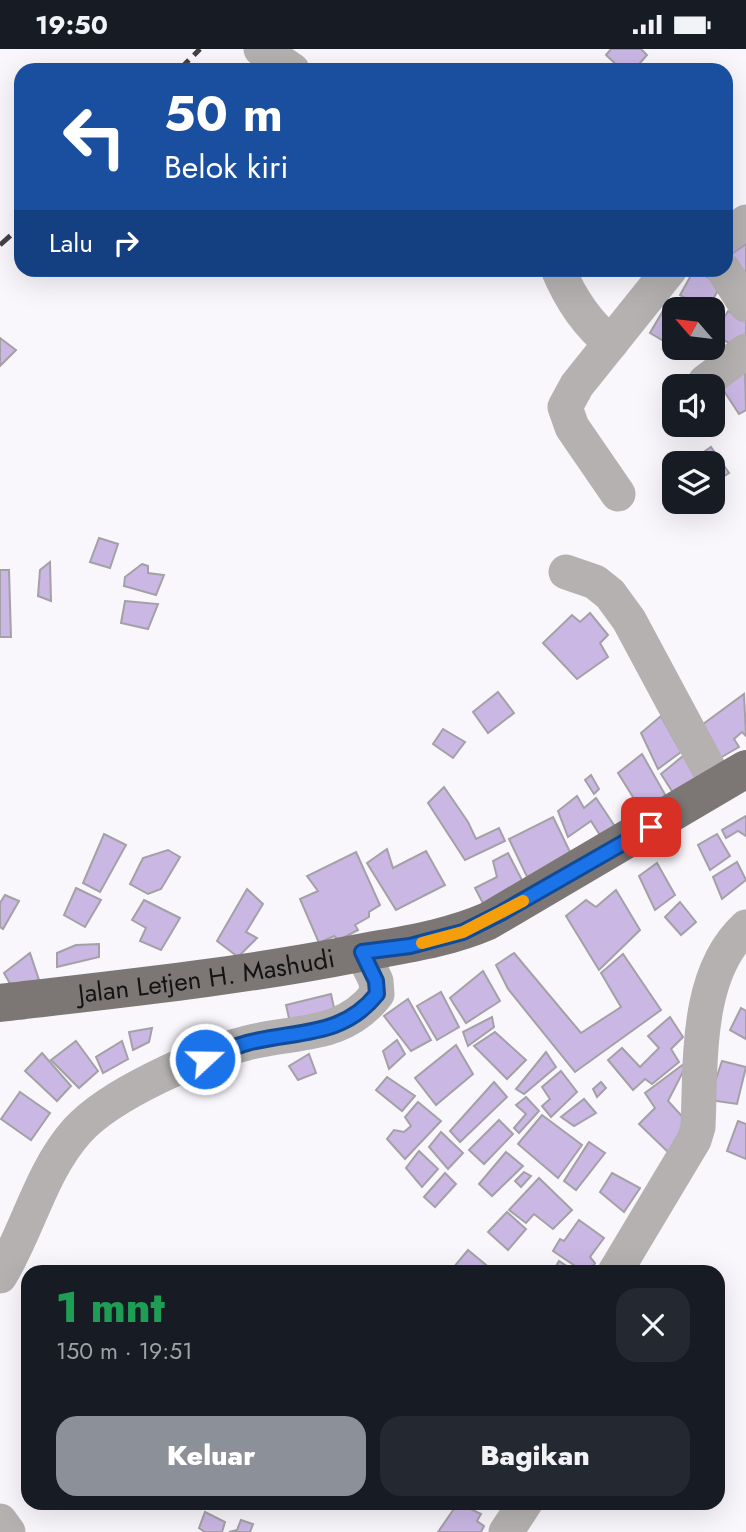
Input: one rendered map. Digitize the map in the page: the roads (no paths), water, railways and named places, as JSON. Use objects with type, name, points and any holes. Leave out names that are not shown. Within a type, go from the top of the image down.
[{"type":"main road","name":"Jalan Letjen H. Mashudi","points":[[0,1003],[184,982],[410,946],[463,932],[488,921],[732,778]]},
{"type":"street","points":[[261,49],[282,63]]},
{"type":"street","points":[[561,277],[571,299],[592,321],[595,330],[611,343]]},
{"type":"street","points":[[618,494],[572,427],[565,407],[577,385],[664,277]]},
{"type":"street","points":[[728,277],[746,305]]},
{"type":"street","points":[[716,374],[746,351]]},
{"type":"street","points":[[566,572],[595,582],[610,594],[732,778]]},
{"type":"street","points":[[619,1265],[694,1140],[698,1127],[708,986],[733,939],[746,927]]},
{"type":"street","points":[[0,1276],[55,1161],[78,1129],[115,1101],[164,1074],[246,1043],[321,1031],[362,1013],[377,994],[376,981],[362,952]]},
{"type":"street","points":[[506,1532],[520,1510]]},
{"type":"street","points":[[0,1521],[8,1532]]},
{"type":"railway","points":[[186,63],[200,49]]},
{"type":"railway","points":[[0,245],[14,232]]}]
